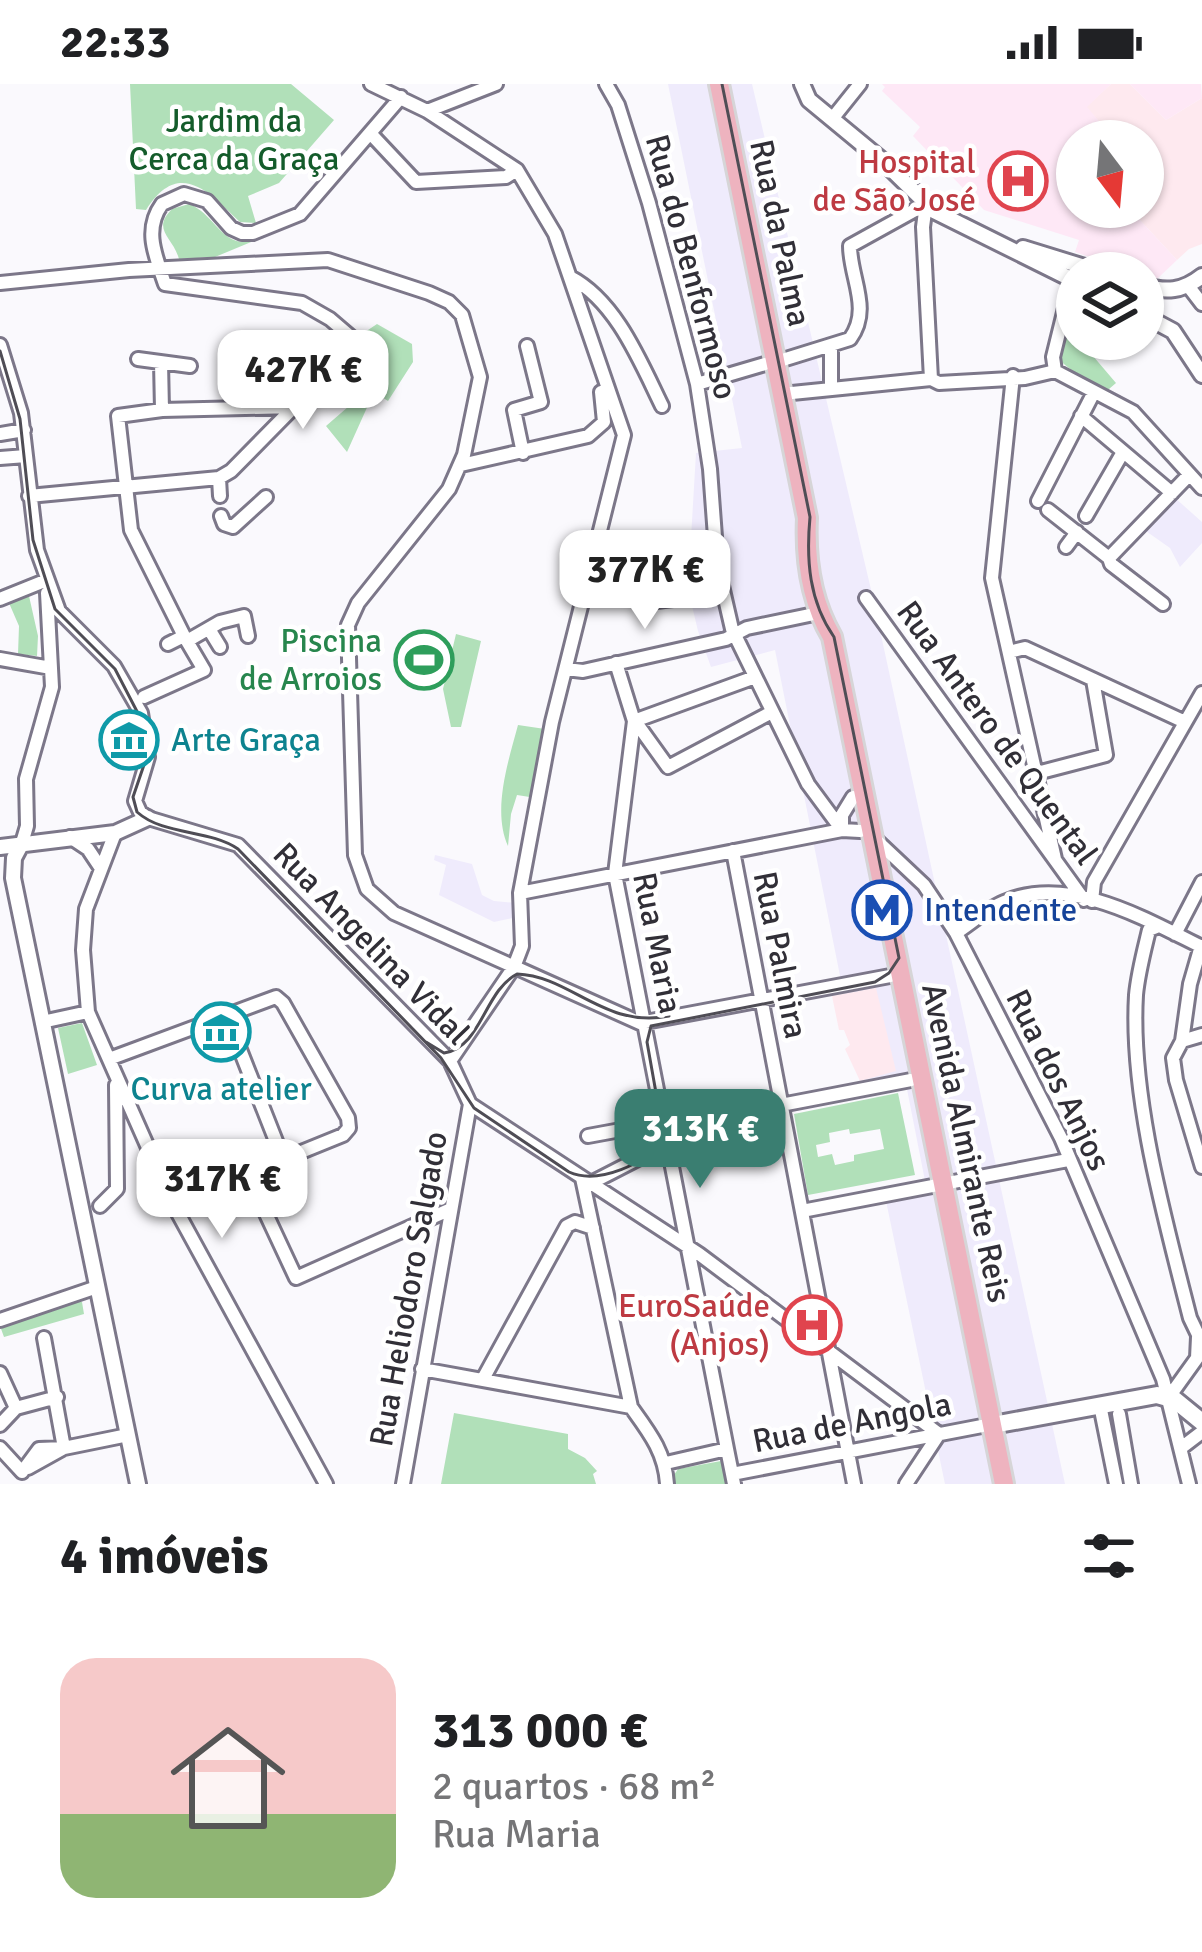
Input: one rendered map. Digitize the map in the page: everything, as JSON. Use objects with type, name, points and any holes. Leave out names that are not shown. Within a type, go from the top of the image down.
[{"type":"main road","name":"Rua da Palma","points":[[708,84],[771,363]]},
{"type":"main road","name":"Rua da Palma","points":[[719,84],[777,393]]},
{"type":"main road","name":"Avenida Almirante Reis","points":[[777,393],[814,614],[854,797],[850,826]]},
{"type":"main road","name":"Avenida Almirante Reis","points":[[777,393],[808,518],[806,549],[818,612],[832,637],[850,826],[895,975],[987,1425],[1004,1484]]},
{"type":"main road","name":"Avenida Almirante Reis","points":[[895,975],[911,1080],[938,1185]]},
{"type":"main road","points":[[987,1425],[1150,1396],[1169,1397],[1202,1422]]},
{"type":"main road","name":"Avenida Almirante Reis","points":[[987,1425],[994,1484]]},
{"type":"street","points":[[373,84],[427,111],[517,170],[548,220],[624,434],[566,669],[520,893],[523,937],[514,967],[450,1061]]},
{"type":"street","points":[[427,111],[496,84]]},
{"type":"street","name":"Rua do Benformoso","points":[[606,84],[618,105],[649,203],[697,383],[723,592]]},
{"type":"street","points":[[802,84],[807,98],[883,160],[926,204],[1056,272]]},
{"type":"street","points":[[832,119],[860,84]]},
{"type":"street","points":[[367,369],[355,345],[330,319],[302,303],[165,284],[152,247],[154,214],[178,195],[202,198],[242,233],[253,233],[300,214],[401,97]]},
{"type":"street","points":[[370,133],[416,182],[506,177],[517,170]]},
{"type":"street","points":[[697,383],[850,339],[857,329],[860,293],[850,246],[926,204]]},
{"type":"street","points":[[926,204],[922,227],[931,379]]},
{"type":"street","points":[[990,239],[1056,259]]},
{"type":"street","points":[[129,270],[152,247]]},
{"type":"street","points":[[0,283],[129,270],[328,260],[348,263],[449,302],[468,328],[480,376],[461,465],[449,489],[358,603],[347,625],[355,855],[367,890],[386,909],[616,1016],[645,1023],[895,975]]},
{"type":"street","points":[[1164,290],[1189,287],[1202,276]]},
{"type":"street","points":[[570,277],[591,292],[630,341],[662,406]]},
{"type":"street","points":[[1189,287],[1202,304]]},
{"type":"street","points":[[1164,326],[1202,375]]},
{"type":"street","points":[[29,496],[219,478],[355,345]]},
{"type":"street","points":[[523,453],[514,410],[542,402],[527,346]]},
{"type":"street","points":[[831,346],[831,388]]},
{"type":"street","points":[[1055,371],[1056,346]]},
{"type":"street","points":[[0,848],[115,833],[148,818],[135,801],[148,757],[141,713],[115,666],[59,611],[46,580],[34,536],[24,430],[3,357]]},
{"type":"street","points":[[138,359],[190,366]]},
{"type":"street","points":[[461,465],[588,436],[602,426],[605,416],[596,361]]},
{"type":"street","points":[[161,362],[162,410]]},
{"type":"street","points":[[777,393],[1055,371],[1133,412],[1202,488]]},
{"type":"street","points":[[1013,376],[991,570],[1055,860]]},
{"type":"street","points":[[1093,394],[1043,506],[1163,604]]},
{"type":"street","points":[[144,698],[204,670],[131,530],[118,416],[294,406]]},
{"type":"street","points":[[1082,416],[1172,493]]},
{"type":"street","points":[[0,434],[24,430]]},
{"type":"street","points":[[1086,516],[1123,452]]},
{"type":"street","points":[[0,458],[26,456]]},
{"type":"street","points":[[1109,563],[1189,476]]},
{"type":"street","points":[[219,478],[220,496]]},
{"type":"street","points":[[221,515],[226,526],[233,527],[266,496]]},
{"type":"street","points":[[1066,547],[1077,532]]},
{"type":"street","points":[[0,598],[46,580]]},
{"type":"street","points":[[46,580],[52,687],[26,779],[27,826],[14,858],[13,878],[137,1484]]},
{"type":"street","points":[[648,602],[723,592]]},
{"type":"street","name":"Rua dos Anjos","points":[[723,592],[735,635],[808,784],[850,826],[924,885],[956,933],[1068,1160],[1159,1371],[1189,1484]]},
{"type":"street","name":"Rua Antero de Quental","points":[[866,598],[1088,900]]},
{"type":"street","points":[[566,669],[583,671],[814,614]]},
{"type":"street","points":[[168,644],[244,616],[248,636]]},
{"type":"street","points":[[209,629],[220,647]]},
{"type":"street","points":[[1009,652],[1024,648],[1185,722]]},
{"type":"street","points":[[0,659],[51,668]]},
{"type":"street","points":[[616,663],[634,721],[668,767],[772,712]]},
{"type":"street","points":[[634,721],[755,677]]},
{"type":"street","points":[[1036,773],[1106,755],[1094,680]]},
{"type":"street","points":[[1088,900],[1202,693]]},
{"type":"street","name":"Rua Maria","points":[[634,721],[615,874],[733,1479]]},
{"type":"street","name":"Rua Angelina Vidal","points":[[148,818],[238,845],[450,1061],[470,1103]]},
{"type":"street","points":[[520,893],[850,826]]},
{"type":"street","points":[[115,833],[86,909],[83,950],[88,1012],[173,1204],[326,1484]]},
{"type":"street","points":[[0,835],[22,843]]},
{"type":"street","points":[[69,837],[88,849],[100,867]]},
{"type":"street","name":"Rua Palmira","points":[[733,851],[854,1484]]},
{"type":"street","points":[[0,863],[13,878]]},
{"type":"street","points":[[1175,934],[1202,882]]},
{"type":"street","points":[[956,933],[1012,899],[1047,893],[1132,912],[1202,946],[1190,984],[1182,1041],[1173,1058],[1202,1167]]},
{"type":"street","points":[[1159,926],[1149,930],[1137,989],[1136,1037],[1150,1149],[1190,1318],[1200,1340],[1196,1362],[1169,1397]]},
{"type":"street","points":[[109,1059],[276,997],[348,1118],[349,1128],[343,1135],[173,1204]]},
{"type":"street","points":[[43,1022],[88,1012]]},
{"type":"street","points":[[226,1014],[283,1159]]},
{"type":"street","points":[[1182,1041],[1202,1035]]},
{"type":"street","points":[[100,1206],[117,1190],[116,1078]]},
{"type":"street","points":[[781,1106],[911,1080]]},
{"type":"street","points":[[470,1103],[687,1246],[939,1434],[906,1484]]},
{"type":"street","name":"Rua Heliodoro Salgado","points":[[403,1484],[470,1103]]},
{"type":"street","points":[[588,1136],[664,1122]]},
{"type":"street","points":[[586,1180],[667,1144]]},
{"type":"street","points":[[802,1211],[1068,1160]]},
{"type":"street","points":[[247,1173],[296,1279],[451,1208]]},
{"type":"street","points":[[586,1180],[631,1407],[666,1463],[667,1484]]},
{"type":"street","points":[[588,1208],[595,1196],[605,1192]]},
{"type":"street","points":[[483,1379],[567,1226],[575,1222],[593,1228]]},
{"type":"street","points":[[0,1320],[97,1287]]},
{"type":"street","points":[[44,1338],[64,1448]]},
{"type":"street","points":[[422,1369],[631,1407]]},
{"type":"street","points":[[0,1373],[16,1408]]},
{"type":"street","points":[[0,1425],[16,1408],[57,1396]]},
{"type":"street","points":[[1100,1405],[1116,1484]]},
{"type":"street","points":[[1119,1414],[1132,1484]]},
{"type":"street","name":"Rua de Angola","points":[[733,1479],[987,1425]]},
{"type":"street","points":[[1181,1448],[1202,1432]]},
{"type":"street","points":[[0,1448],[22,1472],[64,1448],[128,1435]]},
{"type":"street","points":[[666,1463],[727,1449]]},
{"type":"shaded area","points":[[668,84],[752,84],[873,598],[1065,1484],[945,1484],[886,1201],[927,1191],[904,1074],[861,1081],[775,650],[711,667],[698,631],[688,589],[696,453],[742,448]]},
{"type":"shaded area","name":"Hospital de São José","points":[[882,84],[1111,84],[1087,107],[1098,120],[1056,120],[1056,228],[1147,228],[1177,260],[1164,272],[1164,252],[1075,252],[1079,240],[984,210],[913,136],[920,127],[882,91]]},
{"type":"shaded area","points":[[1111,84],[1130,84],[1166,120],[1202,98],[1202,244],[1177,260],[1147,228],[1164,228],[1164,120],[1098,120],[1086,107]]},
{"type":"shaded area","points":[[1130,84],[1201,84],[1202,98],[1166,120]]},
{"type":"shaded area","points":[[1174,497],[1202,522],[1202,543],[1180,567],[1170,548],[1143,529]]},
{"type":"shaded area","points":[[435,855],[472,864],[482,895],[517,903],[517,917],[494,922],[439,895],[446,865],[434,860]]},
{"type":"shaded area","points":[[876,988],[896,1071],[860,1081],[845,1049],[850,1045],[844,1030],[839,1030],[832,996]]},
{"type":"green space","name":"Jardim da Cerca da Graça","points":[[130,84],[291,84],[334,120],[279,183],[248,196],[256,223],[240,222],[206,192],[183,183],[171,185],[146,210],[136,209]]},
{"type":"green space","points":[[189,204],[227,236],[244,242],[256,240],[215,257],[179,259],[163,223],[172,209]]},
{"type":"green space","points":[[377,324],[412,344],[413,362],[388,401],[374,392],[347,452],[326,426],[383,383],[378,355],[362,334]]},
{"type":"green space","points":[[1059,360],[1096,360],[1116,383],[1102,395]]},
{"type":"green space","points":[[29,596],[38,636],[37,656],[18,654],[19,626],[9,603]]},
{"type":"green space","points":[[456,634],[481,641],[461,727],[451,727],[443,689]]},
{"type":"green space","points":[[518,725],[545,729],[536,798],[517,795],[508,846],[501,802]]},
{"type":"green space","points":[[82,1023],[97,1065],[68,1074],[58,1028]]},
{"type":"green space","points":[[898,1093],[915,1175],[808,1195],[794,1114]],"holes":[[[849,1129],[850,1134],[880,1129],[884,1149],[854,1155],[854,1161],[835,1165],[832,1154],[818,1157],[816,1145],[830,1142],[829,1133]]]},
{"type":"green space","points":[[82,1302],[84,1314],[4,1337],[0,1326]]},
{"type":"green space","points":[[454,1413],[568,1434],[568,1449],[597,1471],[593,1474],[596,1484],[441,1484]]},
{"type":"green space","points":[[721,1461],[726,1484],[674,1484],[678,1469]]},
{"type":"tram line","points":[[0,351],[20,419],[33,540],[55,609],[115,669],[143,723],[146,759],[133,797],[137,812],[160,825],[238,849],[441,1058],[474,1108],[569,1172],[594,1176],[621,1170],[646,1156],[664,1138],[647,1042],[651,1026],[875,982],[899,958],[834,637],[811,580],[810,517],[722,84]]},
{"type":"tram line","points":[[426,1042],[444,1053],[457,1049],[475,1030],[497,993],[517,974],[554,983],[625,1015],[669,1016]]},
{"type":"place","name":"Hospital de São José","points":[[1018,181]]},
{"type":"place","name":"Piscina de Arroios","points":[[424,660]]},
{"type":"place","name":"Arte Graça","points":[[129,740]]},
{"type":"place","name":"Intendente","points":[[882,910]]},
{"type":"place","name":"Curva atelier","points":[[221,1032]]},
{"type":"place","name":"EuroSaúde (Anjos)","points":[[812,1325]]}]
